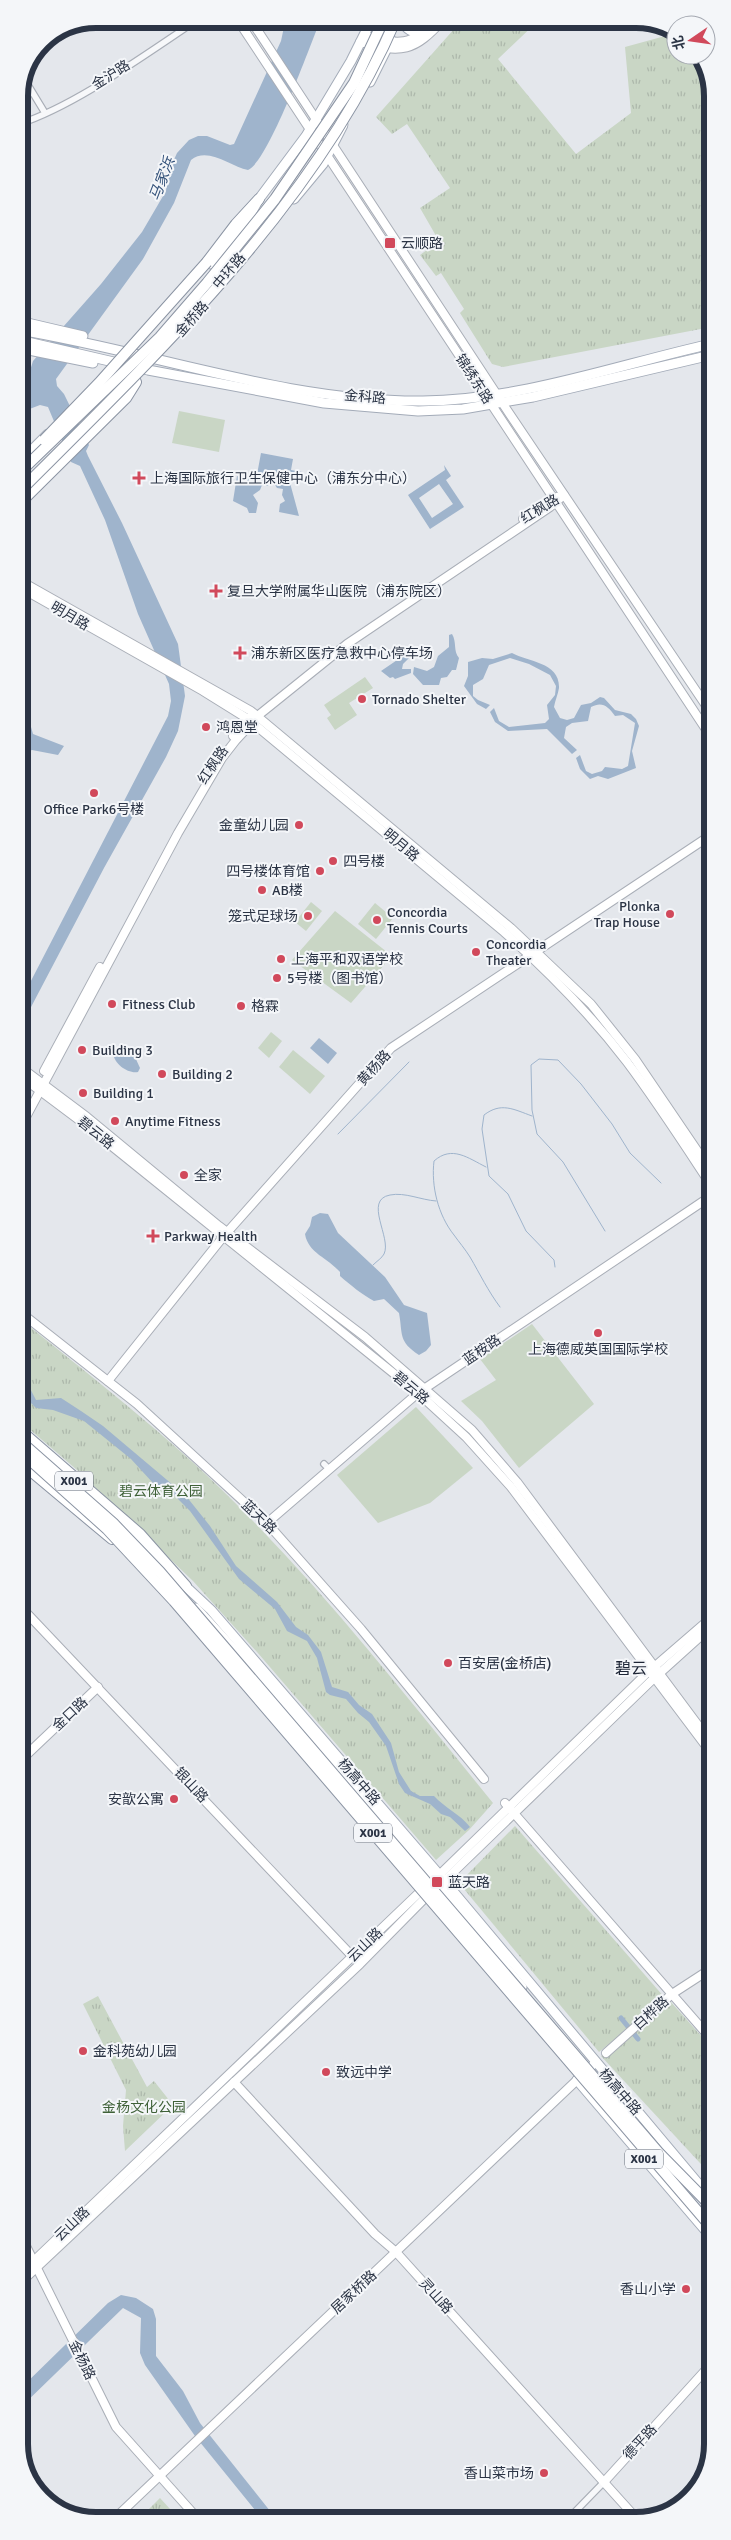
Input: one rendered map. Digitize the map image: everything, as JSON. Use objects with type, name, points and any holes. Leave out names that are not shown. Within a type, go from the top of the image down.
[{"type":"highway","name":"中环路","points":[[28,464],[160,337],[208,283],[275,199],[354,82],[380,28]]},
{"type":"highway","name":"中环路","points":[[28,483],[194,313],[300,185],[364,85],[394,28]]},
{"type":"highway","points":[[28,458],[99,383],[207,262],[259,199]]},
{"type":"highway","points":[[28,495],[93,428],[126,398],[136,382]]},
{"type":"highway","points":[[28,1442],[140,1534],[186,1586]]},
{"type":"highway","name":"杨高中路","points":[[28,1443],[113,1523],[160,1572],[658,2152],[704,2199]]},
{"type":"highway","name":"杨高中路","points":[[28,1459],[107,1529],[169,1595],[704,2219]]},
{"type":"highway","points":[[28,1469],[112,1540]]},
{"type":"main road","points":[[317,120],[368,28]]},
{"type":"main road","points":[[388,46],[395,28]]},
{"type":"main road","points":[[405,28],[415,33],[426,31]]},
{"type":"main road","name":"金桥路","points":[[136,382],[240,263],[328,157],[344,123],[361,97],[388,46]]},
{"type":"main road","name":"金桥路","points":[[28,454],[122,365],[243,227],[259,199],[317,120]]},
{"type":"main road","points":[[28,323],[89,337],[103,345]]},
{"type":"main road","name":"金科路","points":[[28,331],[103,345],[222,374],[355,397],[422,401],[484,395],[552,383],[704,346]]},
{"type":"main road","name":"金科路","points":[[28,345],[122,365],[346,407],[418,411],[502,403],[642,373],[704,357]]},
{"type":"main road","points":[[28,346],[72,360],[91,363],[100,360]]},
{"type":"main road","points":[[28,490],[45,471],[93,428]]},
{"type":"main road","name":"杨高中路","points":[[28,1442],[99,1502],[211,1610],[349,1771],[704,2201]]},
{"type":"main road","name":"杨高中路","points":[[28,1464],[94,1520],[126,1553],[153,1571],[213,1624],[329,1758],[439,1880]]},
{"type":"main road","name":"X001","points":[[126,1553],[422,1895]]},
{"type":"main road","points":[[329,1758],[336,1794]]},
{"type":"main road","name":"杨高中路","points":[[592,2066],[704,2191]]},
{"type":"main road","name":"X001","points":[[577,2080],[704,2229]]},
{"type":"street","name":"金沪路","points":[[28,120],[88,90],[185,28]]},
{"type":"street","name":"锦绣东路","points":[[244,28],[704,726]]},
{"type":"street","name":"锦绣东路","points":[[257,28],[268,42],[333,147],[502,403],[704,703]]},
{"type":"street","points":[[388,46],[408,42],[428,28]]},
{"type":"street","points":[[362,39],[388,46],[416,45],[436,28]]},
{"type":"street","points":[[29,86],[45,113]]},
{"type":"street","name":"红枫路","points":[[28,1111],[195,792],[227,744],[253,718],[345,641],[564,495]]},
{"type":"street","name":"明月路","points":[[28,585],[145,654],[192,685],[253,718],[531,956],[584,1010],[628,1063],[704,1176]]},
{"type":"street","name":"明月路","points":[[28,591],[145,654],[189,675],[253,718],[538,951],[602,1018],[640,1067],[704,1161]]},
{"type":"street","name":"黄杨路","points":[[108,1381],[225,1234],[391,1048],[654,877],[704,840]]},
{"type":"street","points":[[28,1074],[40,1085]]},
{"type":"street","points":[[28,1079],[40,1085]]},
{"type":"street","name":"红枫路","points":[[28,1105],[40,1085]]},
{"type":"street","name":"碧云路","points":[[40,1085],[225,1234],[366,1337],[422,1390],[472,1430],[517,1482],[704,1743]]},
{"type":"street","name":"蓝桉路","points":[[267,1523],[327,1467],[422,1390],[704,1201]]},
{"type":"street","name":"蓝天路","points":[[28,1318],[137,1404],[267,1523],[361,1629],[484,1779]]},
{"type":"street","name":"银山路","points":[[28,1614],[360,1964]]},
{"type":"street","name":"云山路","points":[[231,2079],[353,1956],[439,1880],[509,1808],[704,1625]]},
{"type":"street","name":"云山路","points":[[654,1672],[704,1632]]},
{"type":"street","name":"碧云路","points":[[654,1672],[704,1734]]},
{"type":"street","name":"金口路","points":[[28,1753],[98,1687]]},
{"type":"street","points":[[509,1808],[704,2031]]},
{"type":"street","name":"云山路","points":[[28,2273],[35,2264],[231,2079],[360,1964],[422,1895]]},
{"type":"street","name":"白桦路","points":[[592,2066],[661,2003],[704,1973]]},
{"type":"street","name":"居家桥路","points":[[122,2512],[592,2066]]},
{"type":"street","name":"灵山路","points":[[231,2079],[375,2234],[396,2252],[631,2512]]},
{"type":"street","name":"金杨路","points":[[28,2250],[116,2427],[192,2512]]},
{"type":"street","name":"云山路","points":[[28,2269],[35,2264]]},
{"type":"street","name":"德平路","points":[[575,2512],[704,2372]]},
{"type":"green space","points":[[455,28],[531,28],[498,59],[576,154],[631,113],[625,47],[666,36],[666,65],[696,65],[700,73],[704,95],[704,328],[503,367],[492,364],[460,313],[464,309],[441,273],[436,276],[420,255],[439,241],[420,208],[450,188],[407,124],[392,134],[376,117]]},
{"type":"green space","points":[[179,411],[225,420],[219,452],[172,443]]},
{"type":"green space","points":[[365,677],[373,688],[349,703],[357,715],[335,730],[327,718],[331,715],[324,705]]},
{"type":"green space","name":"笼式足球场","points":[[311,902],[322,911],[306,931],[295,922]]},
{"type":"green space","name":"Concordia Tennis Courts","points":[[375,903],[393,918],[376,939],[358,924]]},
{"type":"green space","points":[[335,911],[387,952],[380,960],[385,964],[351,1003],[292,960]]},
{"type":"green space","points":[[271,1032],[282,1041],[269,1058],[258,1048]]},
{"type":"green space","points":[[293,1050],[325,1076],[310,1094],[279,1067]]},
{"type":"green space","points":[[532,1324],[594,1404],[519,1468],[482,1421],[461,1401],[496,1380],[480,1359]]},
{"type":"green space","name":"碧云体育公园","points":[[29,1326],[114,1394],[169,1441],[248,1516],[343,1620],[493,1803],[469,1830],[436,1860],[257,1652],[193,1581],[77,1470],[28,1428]]},
{"type":"green space","points":[[416,1407],[473,1468],[430,1503],[378,1523],[337,1475]]},
{"type":"green space","points":[[515,1826],[665,1998],[599,2052],[459,1883]]},
{"type":"green space","name":"金杨文化公园","points":[[98,1996],[147,2087],[154,2081],[173,2105],[125,2151],[123,2126],[126,2090],[83,2004]]},
{"type":"green space","points":[[670,2001],[704,2039],[704,2167],[601,2056]]},
{"type":"green space","points":[[160,2498],[173,2512],[146,2512]]},
{"type":"water","points":[[284,28],[317,28],[288,101],[267,146],[257,162],[248,170],[212,156],[198,156],[191,160],[174,203],[143,259],[56,379],[57,386],[64,394],[89,445],[86,451],[88,456],[122,523],[178,644],[185,696],[178,731],[166,757],[104,868],[28,1013],[28,987],[168,716],[171,701],[169,684],[138,614],[105,520],[80,466],[71,462],[48,407],[40,405],[28,410],[28,377],[33,361],[101,284],[142,232],[166,191],[168,173],[177,153],[189,140],[198,136],[207,136],[230,145],[234,144],[281,41]]},
{"type":"water","points":[[261,453],[293,459],[291,470],[302,472],[303,476],[299,481],[295,479],[290,483],[299,516],[279,512],[280,504],[285,501],[282,495],[283,489],[277,488],[273,482],[267,486],[262,485],[260,490],[253,495],[258,503],[256,513],[249,513],[247,508],[233,501],[237,476],[256,480]]},
{"type":"water","points":[[444,465],[451,476],[446,480],[464,507],[430,529],[408,495],[445,470]],"holes":[[[439,484],[453,504],[432,518],[419,498]]]},
{"type":"water","points":[[452,634],[459,658],[456,670],[452,670],[447,677],[441,678],[439,685],[423,685],[413,674],[414,667],[427,671],[434,667],[438,656],[449,647],[449,635]]},
{"type":"water","points":[[512,653],[542,664],[554,673],[558,679],[559,688],[554,707],[560,718],[567,720],[574,718],[581,705],[591,703],[600,697],[604,698],[615,710],[631,714],[639,726],[632,751],[636,768],[608,779],[598,776],[590,779],[580,769],[576,758],[580,755],[586,771],[592,774],[602,771],[605,767],[622,769],[628,766],[635,723],[623,715],[615,716],[602,705],[598,704],[591,707],[588,721],[572,723],[566,727],[564,738],[577,750],[572,754],[547,729],[508,731],[495,722],[490,712],[494,708],[499,721],[509,727],[545,723],[549,719],[547,705],[555,695],[556,686],[550,675],[529,664],[510,658],[489,665],[483,679],[473,685],[473,696],[490,705],[486,709],[477,704],[464,686],[468,676],[468,662],[482,658],[493,659]]},
{"type":"water","points":[[406,654],[410,657],[403,664],[402,669],[411,669],[411,673],[395,679],[393,677],[390,678],[381,671]]},
{"type":"water","points":[[28,726],[31,727],[33,734],[64,746],[58,755],[32,750],[28,752]]},
{"type":"water","points":[[319,1038],[337,1053],[328,1064],[310,1048]]},
{"type":"water","points":[[117,1048],[124,1048],[135,1057],[140,1068],[138,1072],[126,1070],[116,1061],[113,1053]]},
{"type":"water","points":[[320,1213],[328,1214],[338,1233],[385,1277],[404,1305],[427,1313],[431,1345],[426,1351],[419,1355],[408,1346],[404,1341],[399,1313],[384,1299],[374,1301],[361,1293],[340,1276],[340,1272],[335,1267],[310,1246],[305,1234],[310,1226],[312,1217]]},
{"type":"water","points":[[28,1384],[36,1400],[61,1398],[103,1426],[186,1496],[210,1526],[236,1566],[277,1602],[296,1627],[308,1635],[321,1652],[332,1687],[348,1692],[359,1705],[372,1714],[391,1743],[399,1772],[411,1791],[420,1796],[434,1796],[462,1818],[470,1827],[465,1831],[450,1817],[441,1814],[430,1804],[405,1793],[399,1784],[386,1746],[369,1722],[346,1699],[330,1695],[326,1692],[317,1658],[307,1641],[287,1631],[275,1609],[239,1579],[190,1511],[174,1495],[153,1483],[131,1459],[84,1421],[53,1410],[36,1408],[28,1400]]},
{"type":"water","points":[[121,2295],[136,2298],[153,2309],[156,2319],[156,2356],[183,2391],[200,2423],[271,2512],[257,2512],[195,2436],[145,2365],[140,2353],[141,2318],[123,2308],[28,2400],[28,2381],[108,2303]]},
{"type":"waterway","points":[[605,1231],[563,1162],[537,1134],[532,1110],[531,1065],[539,1059],[558,1060],[581,1084],[612,1124],[630,1153],[661,1183]]},
{"type":"waterway","points":[[338,1134],[409,1062]]},
{"type":"waterway","points":[[532,1116],[507,1108],[496,1109],[484,1115],[482,1129],[489,1176],[508,1194],[526,1231],[554,1260],[555,1267]]},
{"type":"waterway","points":[[486,1167],[454,1153],[441,1156],[434,1161],[433,1171],[437,1200],[444,1219],[470,1257],[500,1307]]},
{"type":"waterway","points":[[373,1265],[384,1254],[385,1247],[385,1239],[378,1212],[382,1198],[396,1194],[436,1201]]},
{"type":"waterway","points":[[621,2018],[638,2039]]},
{"type":"place","name":"云顺路","points":[[390,243]]},
{"type":"place","name":"上海国际旅行卫生保健中心（浦东分中心）","points":[[139,478]]},
{"type":"place","name":"复旦大学附属华山医院（浦东院区）","points":[[216,591]]},
{"type":"place","name":"浦东新区医疗急救中心停车场","points":[[240,653]]},
{"type":"place","name":"Tornado Shelter","points":[[362,699]]},
{"type":"place","name":"鸿恩堂","points":[[206,727]]},
{"type":"place","name":"Office Park6号楼","points":[[94,793]]},
{"type":"place","name":"金童幼儿园","points":[[299,825]]},
{"type":"place","name":"四号楼","points":[[333,861]]},
{"type":"place","name":"四号楼体育馆","points":[[320,871]]},
{"type":"place","name":"AB楼","points":[[262,890]]},
{"type":"place","name":"Plonka Trap House","points":[[670,914]]},
{"type":"place","name":"笼式足球场","points":[[308,916]]},
{"type":"place","name":"Concordia Tennis Courts","points":[[377,920]]},
{"type":"place","name":"Concordia Theater","points":[[476,952]]},
{"type":"place","name":"上海平和双语学校","points":[[281,959]]},
{"type":"place","name":"5号楼（图书馆）","points":[[277,978]]},
{"type":"place","name":"Fitness Club","points":[[112,1004]]},
{"type":"place","name":"格霖","points":[[241,1006]]},
{"type":"place","name":"Building 3","points":[[82,1050]]},
{"type":"place","name":"Building 2","points":[[162,1074]]},
{"type":"place","name":"Building 1","points":[[83,1093]]},
{"type":"place","name":"Anytime Fitness","points":[[115,1121]]},
{"type":"place","name":"全家","points":[[184,1175]]},
{"type":"place","name":"Parkway Health","points":[[153,1236]]},
{"type":"place","name":"上海德威英国国际学校","points":[[598,1333]]},
{"type":"place","name":"百安居(金桥店)","points":[[448,1663]]},
{"type":"place","name":"安歆公寓","points":[[174,1799]]},
{"type":"place","name":"蓝天路","points":[[437,1882]]},
{"type":"place","name":"金科苑幼儿园","points":[[83,2051]]},
{"type":"place","name":"致远中学","points":[[326,2072]]},
{"type":"place","name":"香山小学","points":[[686,2289]]},
{"type":"place","name":"香山菜市场","points":[[544,2473]]},
{"type":"district","name":"碧云","points":[[631,1669]]},
{"type":"water label","name":"马家浜","points":[[162,179]]}]
